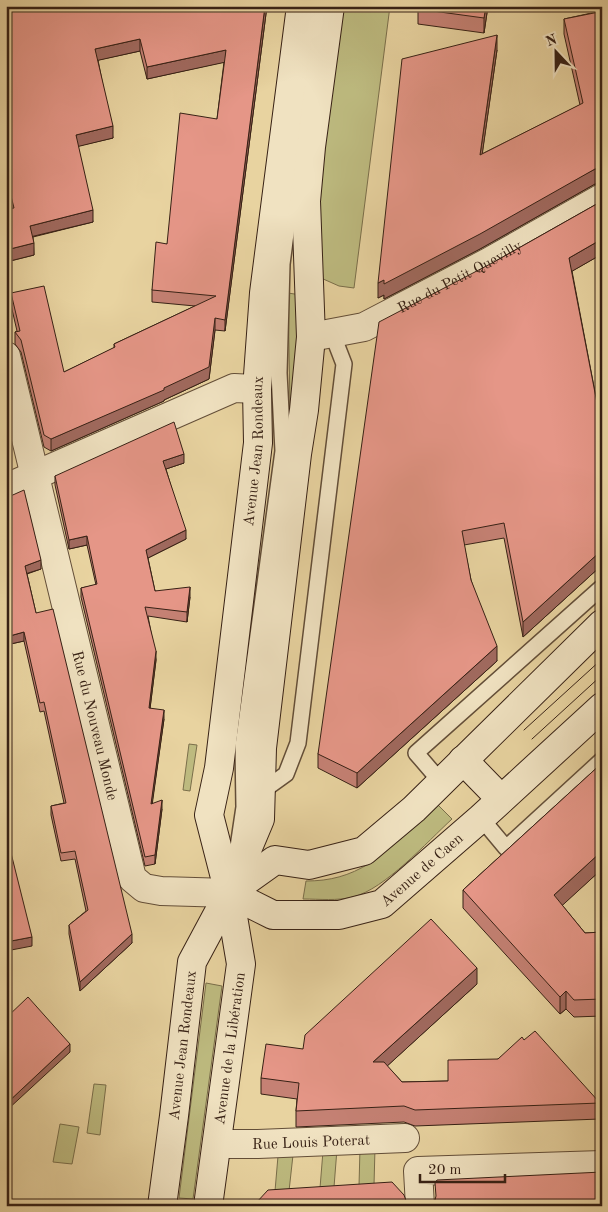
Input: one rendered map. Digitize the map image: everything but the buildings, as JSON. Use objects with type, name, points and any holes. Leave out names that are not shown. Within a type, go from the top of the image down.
[{"type":"main road","name":"Avenue Jean Rondeaux","points":[[229,893],[209,815],[219,768],[258,443],[257,389],[264,293],[302,6]]},
{"type":"main road","name":"Avenue Jean Rondeaux","points":[[162,1206],[192,962],[229,893],[260,818],[262,748],[297,454],[304,410],[322,335],[306,201],[311,147],[330,6]]},
{"type":"main road","name":"Rue du Petit Quevilly","points":[[322,335],[364,327],[487,264],[602,198]]},
{"type":"main road","name":"Rue du Nouveau Monde","points":[[6,356],[132,878],[144,888],[229,893]]},
{"type":"main road","points":[[6,488],[234,388],[257,389]]},
{"type":"main road","points":[[229,893],[275,860],[309,865],[364,851],[414,809],[572,651],[602,624]]},
{"type":"main road","name":"Avenue de Caen","points":[[229,893],[273,914],[339,915],[382,904],[481,818],[602,707]]},
{"type":"main road","points":[[463,760],[501,799]]},
{"type":"main road","name":"Avenue de la Libération","points":[[208,1206],[241,964],[229,893]]},
{"type":"main road","name":"Rue Louis Poterat","points":[[217,1144],[405,1138]]},
{"type":"main road","points":[[420,1206],[418,1171],[602,1165]]},
{"type":"lane","name":"Avenue Jean Rondeaux","points":[[229,893],[243,817],[243,746],[283,451],[279,373],[282,264],[316,6]]},
{"type":"lane","name":"Avenue Jean Rondeaux","points":[[261,792],[286,774],[298,743],[344,364],[322,335]]},
{"type":"lane","points":[[441,782],[416,753],[602,587]]},
{"type":"lane","points":[[553,630],[572,651]]},
{"type":"lane","points":[[481,818],[506,848],[602,760]]},
{"type":"shaded area","points":[[343,6],[390,6],[354,288],[339,286],[321,278],[319,188]]},
{"type":"shaded area","points":[[288,293],[301,295],[297,407],[290,407]]},
{"type":"shaded area","points":[[189,744],[197,745],[190,791],[183,790]]},
{"type":"shaded area","points":[[436,803],[452,819],[392,875],[378,885],[353,897],[328,900],[303,899],[306,881],[339,877],[370,863]]},
{"type":"shaded area","points":[[206,983],[222,986],[193,1199],[179,1198]]},
{"type":"shaded area","points":[[94,1084],[106,1085],[100,1135],[87,1133]]},
{"type":"shaded area","points":[[60,1124],[79,1127],[72,1164],[53,1162]]},
{"type":"shaded area","points":[[360,1148],[375,1148],[374,1185],[359,1186]]},
{"type":"shaded area","points":[[337,1149],[334,1187],[320,1188],[323,1151]]},
{"type":"shaded area","points":[[293,1155],[289,1191],[275,1191],[278,1156]]},
{"type":"tram line","points":[[524,730],[602,659]]},
{"type":"tram line","points":[[532,739],[602,675]]}]
